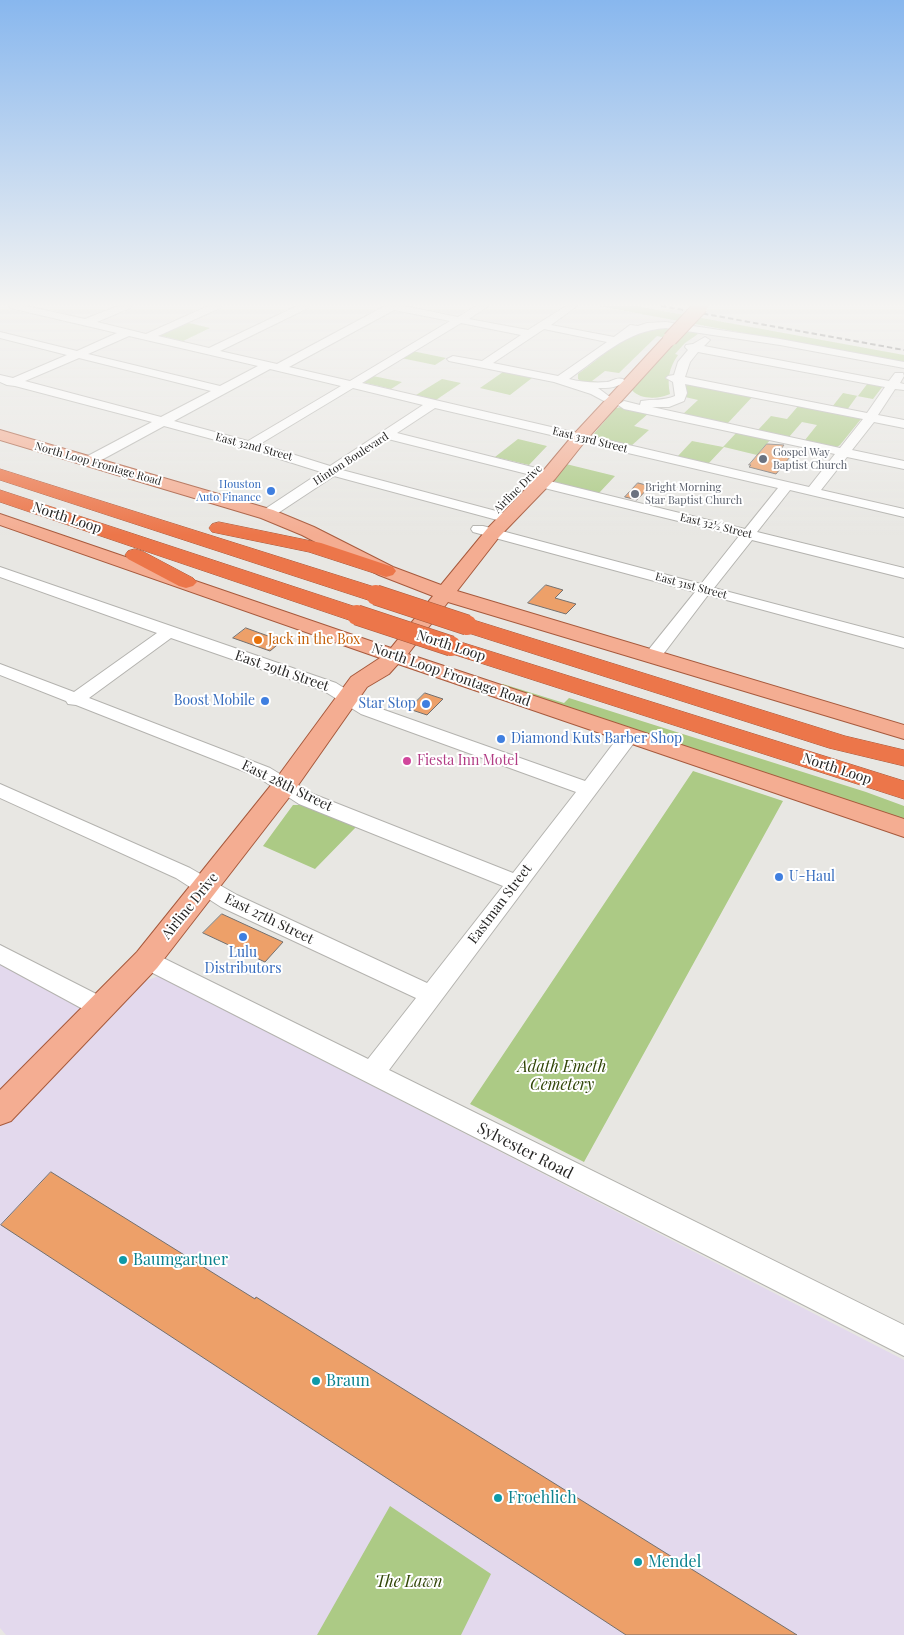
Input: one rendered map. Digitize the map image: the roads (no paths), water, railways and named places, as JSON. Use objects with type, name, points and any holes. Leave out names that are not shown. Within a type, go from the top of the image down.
[{"type":"highway","name":"North Loop","points":[[0,474],[467,625],[838,742],[904,758]]},
{"type":"highway","points":[[24,481],[223,529],[314,547],[386,571]]},
{"type":"highway","name":"North Loop","points":[[6,498],[450,646],[904,790]]},
{"type":"highway","points":[[6,498],[153,563],[186,582]]},
{"type":"highway","points":[[838,742],[878,762],[904,770]]},
{"type":"main road","name":"Airline Drive","points":[[0,1111],[147,960],[285,785],[353,690],[363,665],[386,652],[486,531],[539,478],[574,436],[612,403],[625,382]]},
{"type":"main road","name":"North Loop Frontage Road","points":[[0,435],[268,514],[308,531],[386,571],[438,590],[652,657],[904,732]]},
{"type":"main road","name":"North Loop Frontage Road","points":[[0,519],[629,736],[904,828]]},
{"type":"street","points":[[0,388],[13,382]]},
{"type":"street","name":"East 32nd Street","points":[[15,382],[250,445],[332,471],[500,516]]},
{"type":"street","points":[[190,382],[221,390]]},
{"type":"street","points":[[88,461],[238,382]]},
{"type":"street","name":"East 33rd Street","points":[[338,382],[904,513]]},
{"type":"street","points":[[250,445],[355,382]]},
{"type":"street","points":[[566,382],[596,391],[612,403],[669,409],[904,465]]},
{"type":"street","points":[[574,384],[622,385],[633,397],[658,400],[674,395],[675,382]]},
{"type":"street","points":[[669,409],[681,396],[676,382]]},
{"type":"street","points":[[696,382],[904,424]]},
{"type":"street","points":[[879,382],[899,386]]},
{"type":"street","points":[[812,492],[870,417],[899,386]]},
{"type":"street","name":"Hinton Boulevard","points":[[268,514],[434,403]]},
{"type":"street","name":"East 32½ Street","points":[[388,434],[539,478],[749,534],[904,572]]},
{"type":"street","points":[[652,657],[786,486]]},
{"type":"street","name":"East 31st Street","points":[[486,531],[904,643]]},
{"type":"street","name":"East 29th Street","points":[[0,572],[330,687],[353,690],[367,710],[588,789]]},
{"type":"street","points":[[74,700],[169,632]]},
{"type":"street","name":"East 28th Street","points":[[0,670],[264,772],[306,798],[516,883]]},
{"type":"street","name":"Eastman Street","points":[[372,1073],[629,736]]},
{"type":"street","name":"East 27th Street","points":[[0,790],[184,873],[229,901],[431,995]]},
{"type":"street","points":[[0,954],[102,1008]]},
{"type":"street","name":"Sylvester Road","points":[[147,960],[904,1341]]},
{"type":"place","name":"Gospel Way Baptist Church","points":[[763,459]]},
{"type":"place","name":"Houston Auto Finance","points":[[271,491]]},
{"type":"place","name":"Bright Morning Star Baptist Church","points":[[635,494]]},
{"type":"place","name":"Jack in the Box","points":[[258,640]]},
{"type":"place","name":"Boost Mobile","points":[[265,701]]},
{"type":"place","name":"Star Stop","points":[[426,704]]},
{"type":"place","name":"Diamond Kuts Barber Shop","points":[[501,739]]},
{"type":"place","name":"Fiesta Inn Motel","points":[[407,761]]},
{"type":"place","name":"U-Haul","points":[[779,877]]},
{"type":"place","name":"Lulu Distributors","points":[[243,937]]},
{"type":"place","name":"Baumgartner","points":[[123,1260]]},
{"type":"place","name":"Braun","points":[[316,1381]]},
{"type":"place","name":"Froehlich","points":[[498,1498]]},
{"type":"place","name":"Mendel","points":[[638,1562]]},
{"type":"park label","name":"Adath Emeth Cemetery","points":[[562,1076]]},
{"type":"park label","name":"The Lawn","points":[[409,1582]]}]
